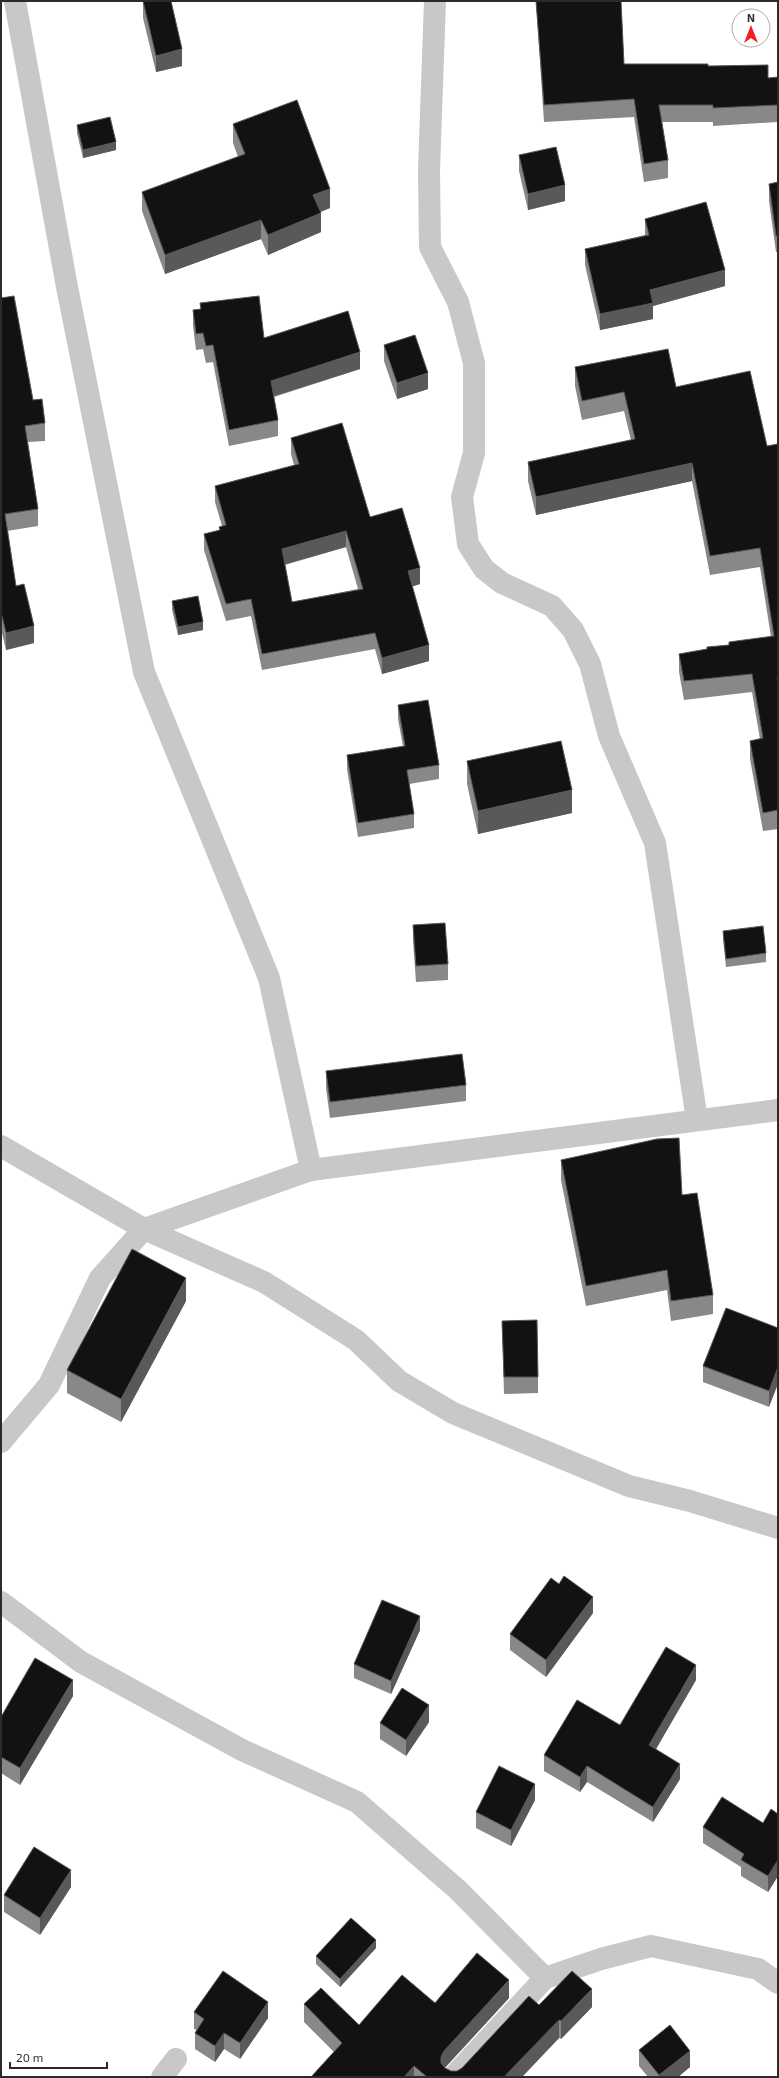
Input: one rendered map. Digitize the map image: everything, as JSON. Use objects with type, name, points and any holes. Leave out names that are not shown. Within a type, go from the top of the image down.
[{"type":"street","points":[[15,1],[67,287],[144,672],[269,978],[311,1170]]},
{"type":"street","points":[[435,1],[429,170],[430,247],[458,302],[474,363],[474,453],[462,497],[468,544],[484,569],[502,583],[552,606],[574,630],[590,664],[609,736],[655,843],[697,1120]]},
{"type":"street","points":[[1,1442],[48,1385],[100,1278],[144,1229],[311,1170],[778,1110]]},
{"type":"street","points":[[1,1146],[144,1229],[264,1282],[356,1340],[399,1381],[453,1413],[629,1486],[690,1501],[778,1528]]},
{"type":"street","points":[[1,1602],[81,1662],[242,1750],[357,1802],[458,1890],[545,1978]]},
{"type":"street","points":[[452,2077],[545,1978],[601,1959],[651,1946],[758,1969],[778,1983]]},
{"type":"street","points":[[162,2077],[176,2059]]},
{"type":"building","points":[[143,1],[171,1],[182,49],[156,56]]},
{"type":"building","points":[[536,1],[621,1],[624,64],[708,64],[708,66],[768,65],[768,78],[778,77],[778,105],[713,108],[713,105],[659,105],[668,160],[644,164],[634,99],[544,105]]},
{"type":"building","points":[[297,100],[330,189],[313,195],[321,213],[268,235],[261,220],[165,255],[142,192],[245,154],[233,124]]},
{"type":"building","points":[[110,117],[116,142],[83,150],[77,125]]},
{"type":"building","points":[[556,147],[565,185],[528,194],[519,155]]},
{"type":"building","points":[[778,182],[778,236],[776,236],[769,184]]},
{"type":"building","points":[[706,202],[725,270],[650,290],[653,303],[600,314],[585,249],[649,235],[645,219]]},
{"type":"building","points":[[14,296],[33,400],[42,399],[45,423],[25,426],[38,509],[5,514],[16,586],[24,584],[34,626],[6,633],[1,612],[1,298]]},
{"type":"building","points":[[259,296],[264,338],[348,311],[360,352],[271,381],[278,420],[229,430],[213,345],[206,346],[203,333],[196,334],[193,310],[201,309],[200,303]]},
{"type":"building","points":[[415,335],[428,373],[397,383],[384,345]]},
{"type":"building","points":[[668,349],[676,387],[750,371],[767,446],[778,444],[778,810],[763,813],[750,741],[763,738],[752,674],[684,681],[679,654],[707,649],[707,647],[729,645],[729,642],[774,636],[760,548],[710,556],[692,463],[536,497],[528,462],[635,439],[624,392],[582,401],[575,367]]},
{"type":"building","points":[[342,423],[370,517],[402,508],[420,568],[408,571],[429,645],[382,658],[375,633],[262,654],[251,599],[226,604],[204,534],[220,530],[219,527],[226,525],[215,486],[299,464],[291,438]],"holes":[[[346,531],[363,589],[292,602],[282,549]]]},
{"type":"building","points":[[198,596],[203,622],[178,627],[172,601]]},
{"type":"building","points":[[428,700],[439,765],[407,770],[414,814],[358,823],[347,755],[405,746],[398,705]]},
{"type":"building","points":[[561,741],[572,790],[478,811],[467,761]]},
{"type":"building","points":[[445,923],[448,964],[416,966],[413,925]]},
{"type":"building","points":[[763,926],[766,953],[726,959],[723,931]]},
{"type":"building","points":[[462,1054],[466,1085],[330,1102],[326,1071]]},
{"type":"building","points":[[679,1138],[682,1195],[697,1193],[713,1295],[671,1301],[667,1270],[586,1286],[561,1160],[657,1139]]},
{"type":"building","points":[[132,1249],[186,1278],[121,1399],[67,1370]]},
{"type":"building","points":[[726,1308],[778,1328],[778,1367],[769,1391],[703,1366]]},
{"type":"building","points":[[537,1320],[538,1377],[504,1377],[502,1321]]},
{"type":"building","points":[[564,1576],[593,1597],[546,1660],[510,1634],[551,1578],[559,1584]]},
{"type":"building","points":[[382,1600],[420,1616],[391,1681],[354,1664]]},
{"type":"building","points":[[666,1647],[696,1665],[649,1745],[680,1764],[653,1807],[587,1766],[580,1777],[544,1755],[577,1700],[620,1725]]},
{"type":"building","points":[[35,1658],[73,1680],[20,1768],[1,1757],[1,1717]]},
{"type":"building","points":[[402,1688],[429,1705],[406,1740],[380,1723]]},
{"type":"building","points":[[499,1766],[535,1784],[511,1830],[476,1812]]},
{"type":"building","points":[[722,1797],[763,1823],[771,1809],[778,1814],[778,1860],[768,1876],[741,1860],[744,1854],[703,1827]]},
{"type":"building","points":[[34,1847],[71,1870],[40,1918],[4,1895]]},
{"type":"building","points":[[351,1918],[376,1940],[340,1979],[316,1956]]},
{"type":"building","points":[[477,1953],[509,1980],[444,2051],[441,2057],[441,2063],[445,2068],[451,2071],[457,2071],[462,2068],[529,1996],[539,2005],[572,1971],[592,1989],[561,2021],[559,2020],[504,2077],[427,2077],[414,2066],[404,2077],[311,2077],[342,2043],[304,2004],[321,1988],[359,2025],[402,1975],[435,2003]]},
{"type":"building","points":[[223,1971],[268,2002],[240,2043],[224,2033],[215,2046],[195,2033],[204,2019],[194,2012]]},
{"type":"building","points":[[670,2025],[690,2051],[659,2075],[639,2050]]}]
